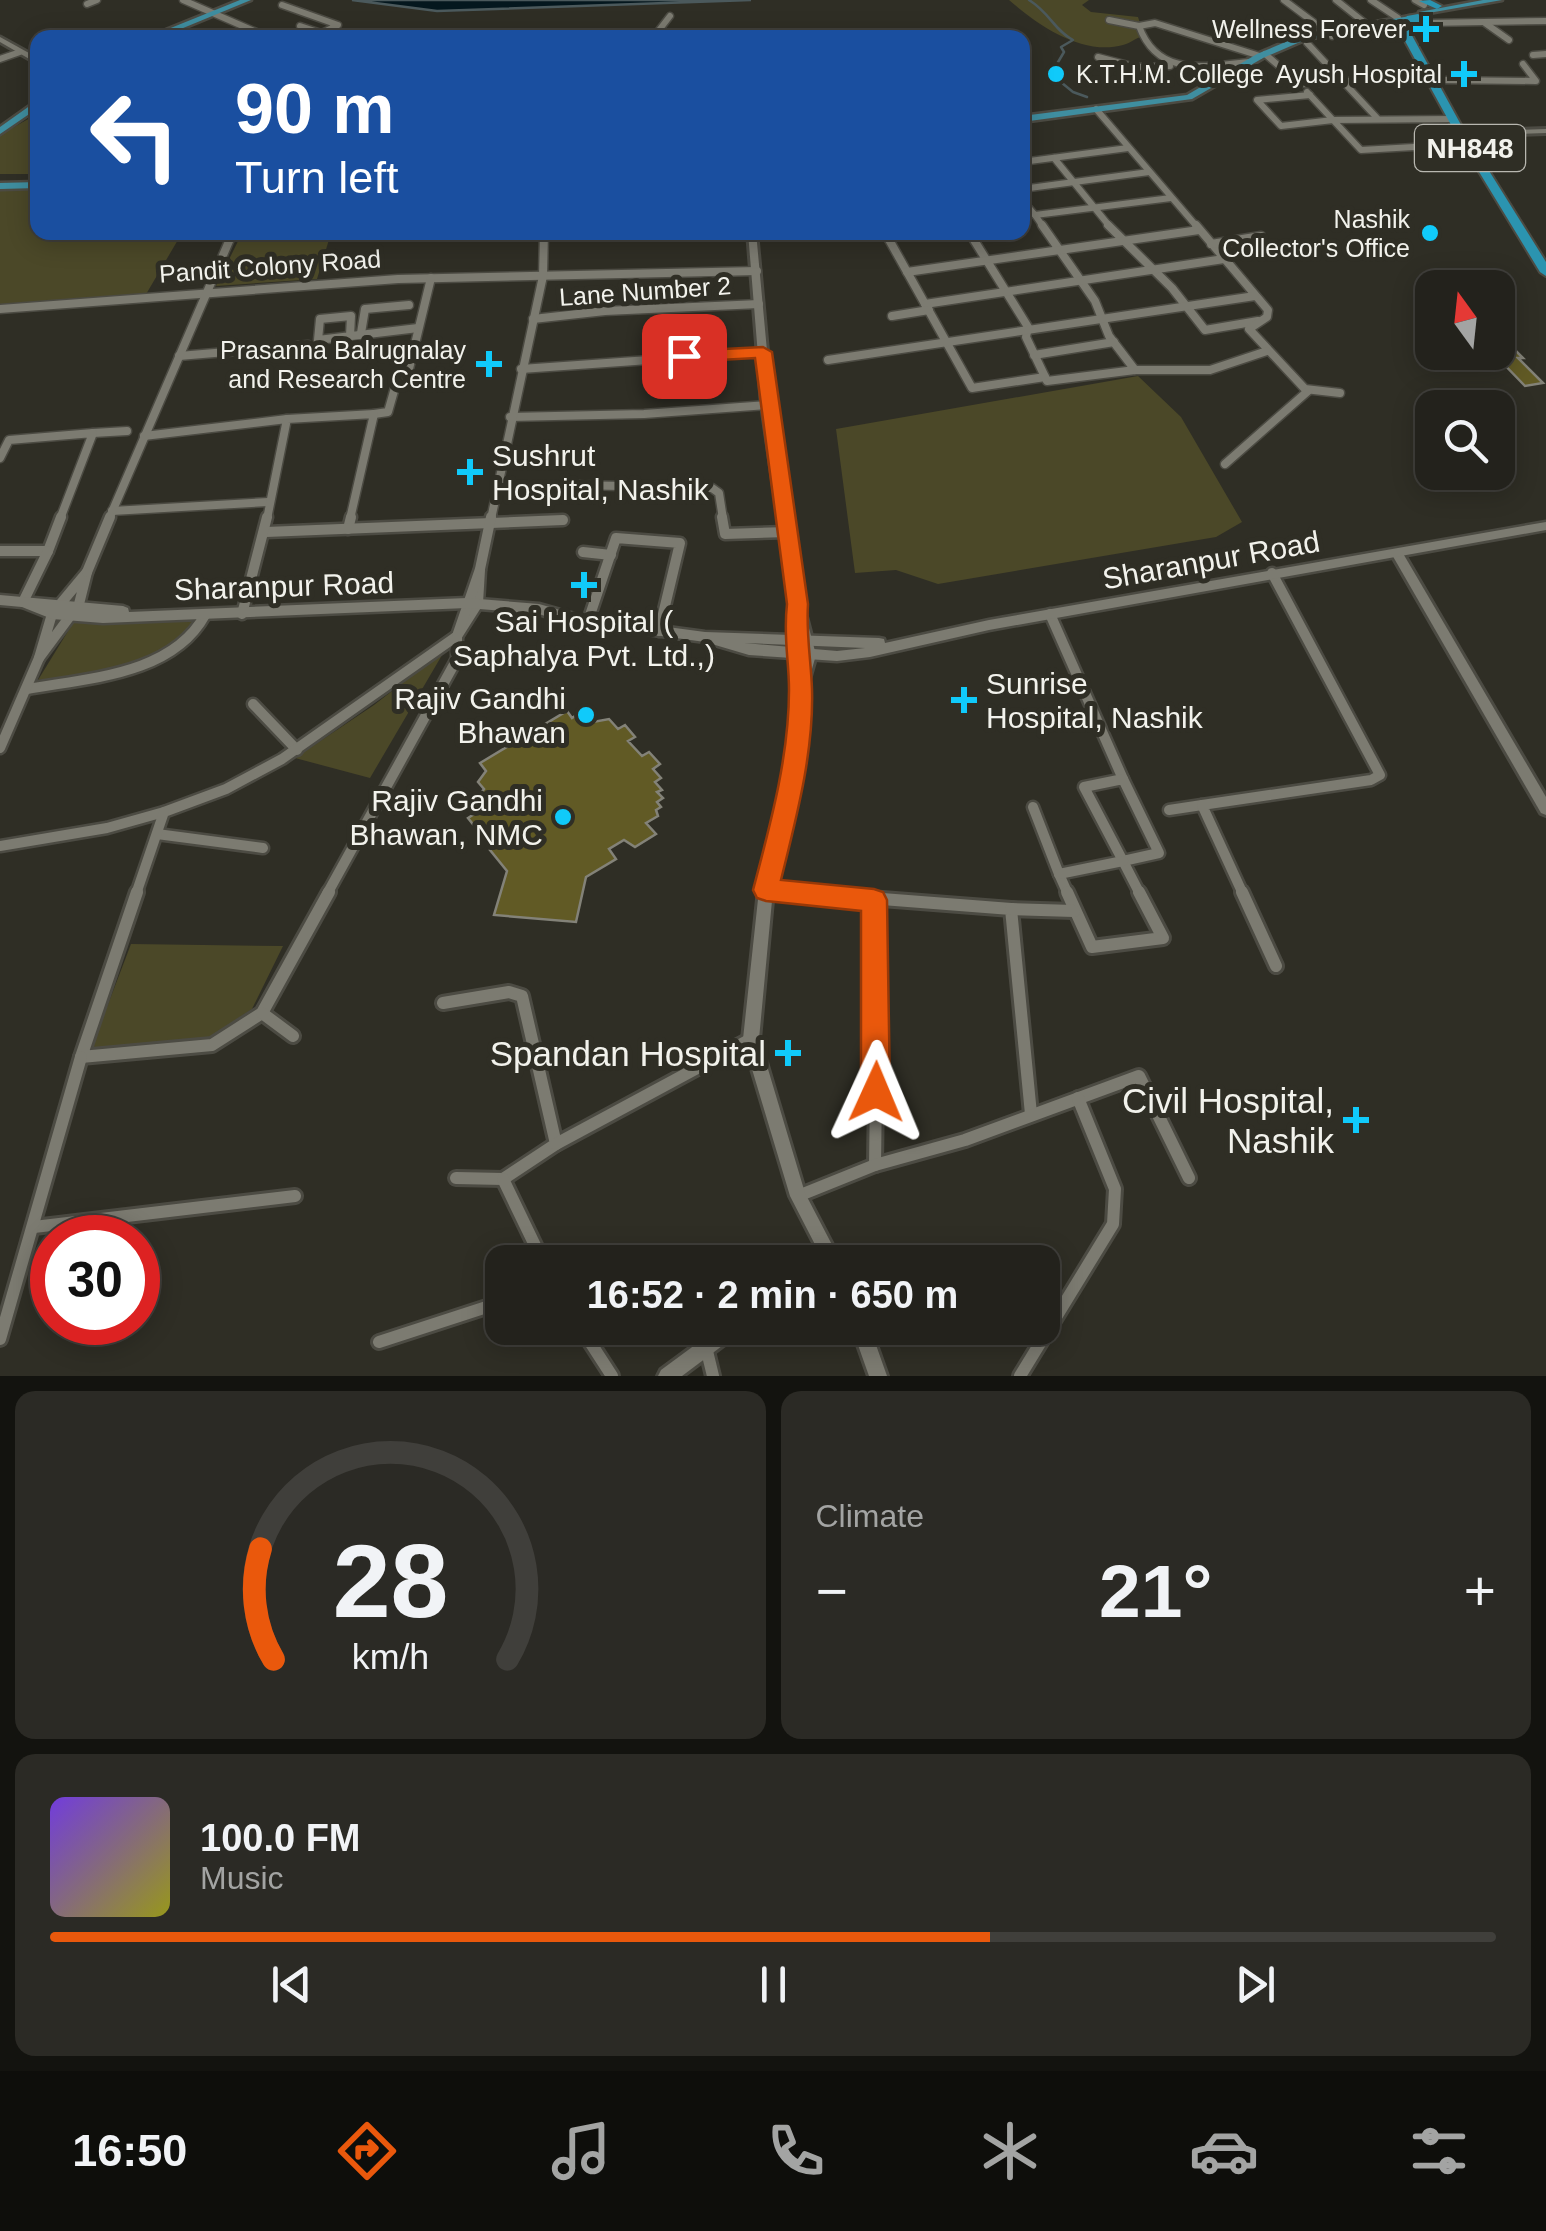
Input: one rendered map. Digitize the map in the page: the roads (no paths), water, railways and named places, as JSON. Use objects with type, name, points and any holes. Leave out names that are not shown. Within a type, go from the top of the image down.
[{"type":"highway","points":[[1415,15],[1437,6]]},
{"type":"highway","name":"NH848","points":[[1415,15],[1452,118],[1546,252]]},
{"type":"highway","name":"NH848","points":[[1436,81],[1546,272]]},
{"type":"main road","points":[[180,30],[248,0]]},
{"type":"main road","points":[[172,30],[258,0]]},
{"type":"main road","points":[[1437,6],[1498,0]]},
{"type":"main road","points":[[1030,121],[1190,102],[1215,93],[1266,56],[1308,44],[1329,33],[1415,15]]},
{"type":"main road","points":[[1098,112],[1190,97],[1250,62],[1329,33],[1415,15]]},
{"type":"main road","points":[[0,40],[30,58]]},
{"type":"main road","points":[[3,55],[30,67]]},
{"type":"main road","points":[[0,123],[30,101]]},
{"type":"main road","points":[[0,131],[30,109]]},
{"type":"main road","points":[[0,182],[30,182]]},
{"type":"main road","name":"Sharanpur Road","points":[[0,600],[144,615],[470,607],[706,638],[749,650],[776,646],[870,652],[905,642],[1272,573],[1546,528]]},
{"type":"street","points":[[87,4],[96,0]]},
{"type":"street","points":[[183,0],[252,30]]},
{"type":"street","points":[[1284,0],[1329,33]]},
{"type":"street","points":[[1336,0],[1365,23]]},
{"type":"street","points":[[1371,0],[1415,15],[1484,23],[1546,20]]},
{"type":"street","points":[[282,5],[338,25],[327,30]]},
{"type":"street","points":[[659,30],[670,16]]},
{"type":"street","points":[[1109,20],[1139,26],[1155,24],[1266,56],[1300,84],[1360,150],[1546,131]]},
{"type":"street","points":[[1484,23],[1509,40]]},
{"type":"street","points":[[300,26],[312,30]]},
{"type":"street","points":[[1139,26],[1140,36],[1152,52],[1179,65]]},
{"type":"street","points":[[1308,44],[1377,118]]},
{"type":"street","points":[[3,55],[20,52]]},
{"type":"street","points":[[1533,55],[1546,54]]},
{"type":"street","points":[[1098,57],[1136,67],[1250,62]]},
{"type":"street","points":[[1300,84],[1341,80],[1536,80],[1523,64]]},
{"type":"street","points":[[1310,95],[1257,100],[1281,126],[1333,120],[1452,118]]},
{"type":"street","points":[[1098,112],[1268,310],[1264,320],[1250,329],[1268,351],[1308,391],[1340,393]]},
{"type":"street","points":[[1030,161],[1128,148]]},
{"type":"street","points":[[1054,158],[1122,242],[1132,247],[1151,271],[1172,288],[1205,330],[1264,320]]},
{"type":"street","points":[[1030,188],[1149,172]]},
{"type":"street","points":[[1030,216],[1171,198]]},
{"type":"street","points":[[1030,210],[1082,282],[1114,342],[1135,370]]},
{"type":"street","points":[[907,272],[1198,230]]},
{"type":"street","points":[[1211,244],[1261,236]]},
{"type":"street","points":[[39,658],[75,610],[112,512],[230,240]]},
{"type":"street","points":[[0,846],[107,828],[226,789],[297,750],[457,636],[480,569],[543,276],[544,240]]},
{"type":"street","points":[[753,240],[768,404],[801,648],[788,800],[766,890],[751,1038],[798,1196],[820,1245]]},
{"type":"street","points":[[889,240],[972,388],[1045,377]]},
{"type":"street","points":[[973,240],[1028,326],[1034,355],[1047,381],[1135,370],[1210,370],[1268,351]]},
{"type":"street","points":[[892,316],[1006,293],[1224,260]]},
{"type":"street","name":"Pandit Colony Road","points":[[0,309],[431,278],[757,271]]},
{"type":"street","points":[[406,377],[416,324],[431,278]]},
{"type":"street","points":[[828,360],[1256,296]]},
{"type":"street","name":"Lane Number 2","points":[[533,319],[605,311],[759,304]]},
{"type":"street","points":[[361,333],[364,310],[412,305],[416,324]]},
{"type":"street","points":[[350,336],[351,316],[320,319],[318,340],[350,336],[416,324]]},
{"type":"street","points":[[1034,355],[1114,342]]},
{"type":"street","points":[[179,356],[308,346]]},
{"type":"street","points":[[522,370],[763,352]]},
{"type":"street","points":[[144,436],[388,412],[396,384]]},
{"type":"street","points":[[1225,464],[1308,391]]},
{"type":"street","points":[[510,417],[644,414],[768,404]]},
{"type":"street","points":[[348,529],[374,414]]},
{"type":"street","points":[[242,614],[266,532],[268,502],[287,420]]},
{"type":"street","points":[[0,458],[9,440],[127,431]]},
{"type":"street","points":[[22,602],[48,552],[93,433]]},
{"type":"street","points":[[575,486],[712,488],[719,493],[725,534],[787,532]]},
{"type":"street","points":[[112,512],[268,502]]},
{"type":"street","points":[[266,532],[563,520]]},
{"type":"street","points":[[588,620],[616,538],[680,542],[659,631]]},
{"type":"street","points":[[0,551],[48,552]]},
{"type":"street","points":[[583,552],[611,555]]},
{"type":"street","points":[[1397,553],[1546,809]]},
{"type":"street","points":[[0,748],[56,608],[87,572]]},
{"type":"street","points":[[1170,810],[1371,780],[1380,774],[1272,573]]},
{"type":"street","points":[[26,689],[116,671],[159,656],[191,640],[205,614]]},
{"type":"street","points":[[1050,614],[1159,854],[1060,874]]},
{"type":"street","points":[[81,1057],[212,1045],[262,1013],[446,682],[459,650],[457,636]]},
{"type":"street","points":[[776,646],[829,649]]},
{"type":"street","points":[[254,704],[297,750]]},
{"type":"street","points":[[1032,807],[1092,947],[1163,938],[1084,787],[1123,779]]},
{"type":"street","points":[[1202,805],[1276,966]]},
{"type":"street","points":[[38,1215],[81,1057],[164,812]]},
{"type":"street","points":[[157,834],[264,848]]},
{"type":"street","points":[[766,890],[1074,912]]},
{"type":"street","points":[[874,900],[878,944],[875,1165]]},
{"type":"street","points":[[1011,908],[1032,1114]]},
{"type":"street","points":[[444,1003],[510,992],[522,996],[556,1144]]},
{"type":"street","points":[[262,1013],[293,1036]]},
{"type":"street","points":[[456,1178],[503,1179],[556,1144],[751,1038]]},
{"type":"street","points":[[798,1196],[875,1165],[965,1140],[1139,1076],[1190,1178]]},
{"type":"street","points":[[1020,1376],[1114,1224],[1114,1189],[1078,1098]]},
{"type":"street","points":[[503,1179],[535,1245]]},
{"type":"street","points":[[140,1215],[295,1196]]},
{"type":"street","points":[[0,1339],[30,1241]]},
{"type":"street","points":[[379,1342],[485,1308]]},
{"type":"street","points":[[592,1345],[612,1376]]},
{"type":"street","points":[[868,1345],[878,1376]]},
{"type":"street","points":[[667,1376],[706,1346],[713,1376]]},
{"type":"water","points":[[352,0],[751,0],[437,11]]},
{"type":"waterway","points":[[1029,0],[1073,40],[1061,47],[1064,52],[1051,74],[1073,92],[1087,97]]},
{"type":"place","name":"Wellness Forever","points":[[1426,29]]},
{"type":"place","name":"K.T.H.M. College","points":[[1056,74]]},
{"type":"place","name":"Ayush Hospital","points":[[1464,74]]},
{"type":"place","name":"Nashik Collector's Office","points":[[1430,233]]},
{"type":"place","name":"Prasanna Balrugnalay and Research Centre","points":[[489,364]]},
{"type":"place","name":"Sushrut Hospital, Nashik","points":[[470,472]]},
{"type":"place","name":"Sai Hospital ( Saphalya Pvt. Ltd.,)","points":[[584,585]]},
{"type":"place","name":"Sunrise Hospital, Nashik","points":[[964,700]]},
{"type":"place","name":"Rajiv Gandhi Bhawan","points":[[586,715]]},
{"type":"place","name":"Rajiv Gandhi Bhawan, NMC","points":[[563,817]]},
{"type":"place","name":"Spandan Hospital","points":[[788,1053]]},
{"type":"place","name":"Civil Hospital, Nashik","points":[[1356,1120]]}]
